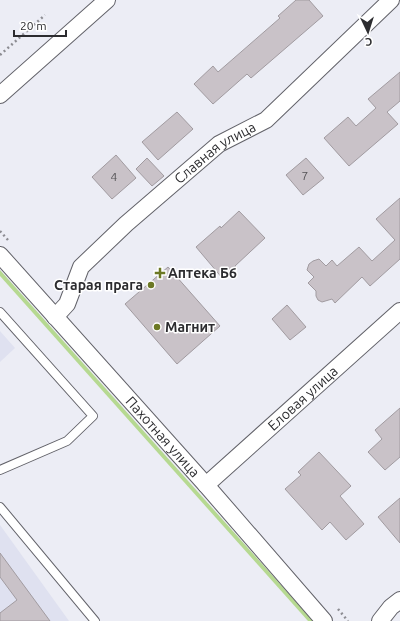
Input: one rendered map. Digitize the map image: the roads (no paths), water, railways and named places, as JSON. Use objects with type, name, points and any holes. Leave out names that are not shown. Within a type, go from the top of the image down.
[{"type":"street","points":[[0,95],[107,0]]},
{"type":"street","name":"Славная улица","points":[[55,317],[67,304],[81,266],[126,224],[219,144],[266,120],[392,0]]},
{"type":"street","name":"Пахотная улица","points":[[0,255],[206,485],[324,621]]},
{"type":"street","name":"Еловая улица","points":[[206,485],[400,311]]},
{"type":"street","points":[[380,621],[391,607],[400,600]]},
{"type":"lane","points":[[0,312],[93,416],[67,441],[0,470]]},
{"type":"lane","points":[[0,507],[95,621]]},
{"type":"place","name":"Аптека Б6","points":[[160,273]]},
{"type":"place","name":"Старая прага","points":[[151,285]]},
{"type":"place","name":"Магнит","points":[[157,327]]}]
